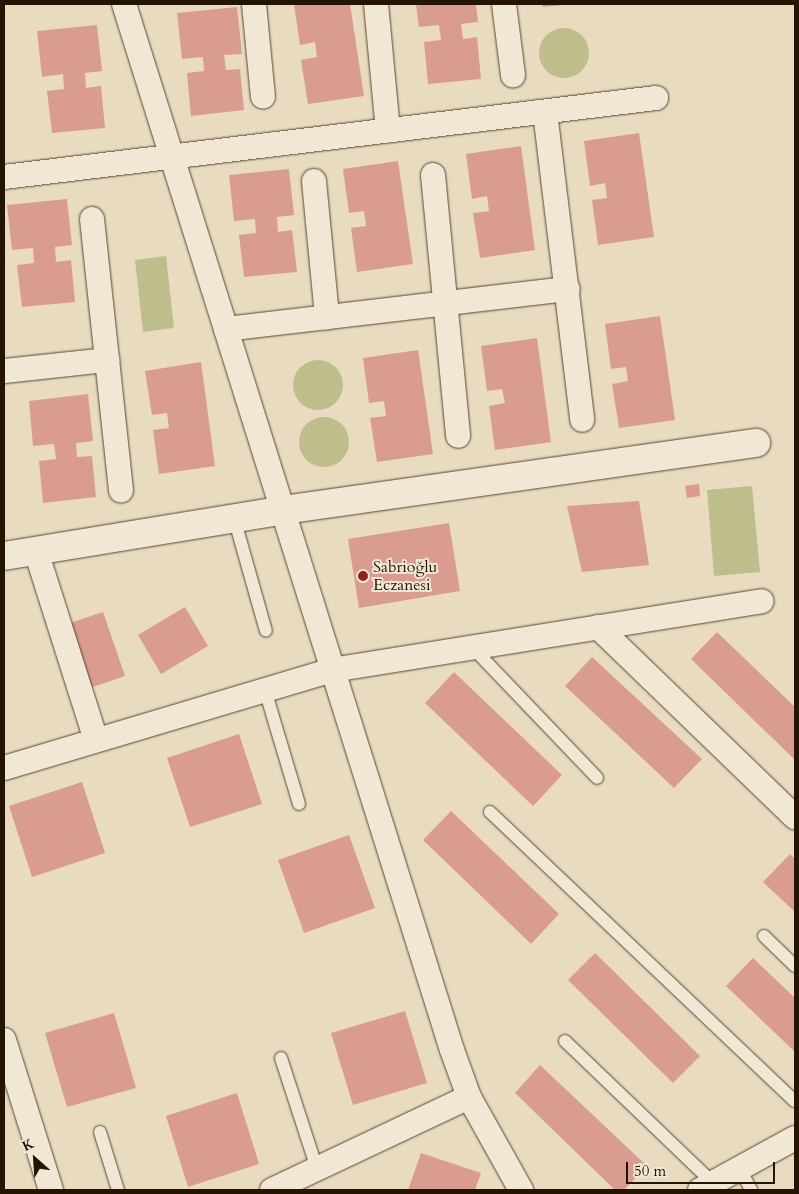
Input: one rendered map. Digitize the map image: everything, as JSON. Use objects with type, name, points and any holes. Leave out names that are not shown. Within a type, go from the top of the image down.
[{"type":"street","points":[[124,4],[170,156],[284,510],[332,670],[469,1097],[521,1190]]},
{"type":"street","points":[[254,4],[263,97]]},
{"type":"street","points":[[376,4],[388,130]]},
{"type":"street","points":[[504,4],[513,75]]},
{"type":"street","points":[[4,177],[656,98]]},
{"type":"street","points":[[544,112],[568,289],[582,420]]},
{"type":"street","points":[[432,175],[458,436]]},
{"type":"street","points":[[314,181],[327,318]]},
{"type":"street","points":[[92,219],[121,490]]},
{"type":"street","points":[[226,329],[568,289]]},
{"type":"street","points":[[4,371],[107,360]]},
{"type":"street","points":[[4,556],[284,510],[756,443]]},
{"type":"street","points":[[36,551],[96,740]]},
{"type":"street","points":[[4,768],[332,670],[762,601]]},
{"type":"street","points":[[598,627],[795,816]]},
{"type":"street","points":[[4,1040],[51,1190]]},
{"type":"street","points":[[272,1190],[469,1097]]},
{"type":"street","points":[[707,1187],[795,1138]]},
{"type":"lane","points":[[234,518],[266,631]]},
{"type":"lane","points":[[472,647],[597,778]]},
{"type":"lane","points":[[265,690],[299,804]]},
{"type":"lane","points":[[490,812],[795,1101]]},
{"type":"lane","points":[[764,936],[795,966]]},
{"type":"lane","points":[[566,1042],[707,1187]]},
{"type":"lane","points":[[281,1058],[317,1169]]},
{"type":"lane","points":[[100,1132],[118,1190]]},
{"type":"lane","points":[[740,1170],[751,1190]]},
{"type":"green space","points":[[559,28],[569,28],[582,35],[589,48],[589,58],[582,71],[569,78],[559,78],[550,74],[543,67],[539,58],[539,48],[543,39],[550,32]]},
{"type":"green space","points":[[166,256],[174,328],[143,332],[135,260]]},
{"type":"green space","points":[[313,360],[323,360],[336,367],[343,380],[343,390],[336,403],[323,410],[313,410],[304,406],[297,399],[293,390],[293,380],[297,371],[304,364]]},
{"type":"green space","points":[[319,417],[329,417],[342,424],[349,437],[349,447],[342,460],[329,467],[319,467],[310,463],[303,456],[299,447],[299,437],[303,428],[310,421]]},
{"type":"green space","points":[[752,486],[760,572],[714,576],[707,490]]},
{"type":"building","points":[[294,4],[350,4],[364,96],[308,104],[301,60],[317,57],[315,42],[300,45]]},
{"type":"building","points":[[416,4],[476,4],[478,22],[461,24],[463,39],[477,37],[481,79],[428,84],[424,42],[441,40],[439,25],[419,27]]},
{"type":"building","points":[[542,4],[564,4],[564,5],[543,7]]},
{"type":"building","points":[[237,7],[242,54],[224,55],[226,70],[240,69],[244,110],[191,116],[187,73],[204,71],[203,57],[182,59],[177,13]]},
{"type":"building","points":[[97,25],[102,71],[85,73],[86,88],[101,86],[105,128],[52,133],[47,91],[64,89],[63,74],[42,77],[37,31]]},
{"type":"building","points":[[639,133],[654,237],[598,245],[592,200],[607,198],[605,183],[590,186],[584,141]]},
{"type":"building","points":[[521,146],[535,250],[480,258],[473,213],[489,211],[487,196],[472,199],[466,154]]},
{"type":"building","points":[[398,161],[413,264],[357,272],[351,228],[366,226],[364,211],[349,213],[343,169]]},
{"type":"building","points":[[289,169],[294,215],[277,217],[278,232],[292,230],[297,272],[244,277],[239,235],[256,233],[255,219],[234,221],[229,175]]},
{"type":"building","points":[[67,199],[72,245],[55,247],[56,262],[71,260],[75,302],[22,307],[17,265],[34,263],[33,248],[12,250],[7,205]]},
{"type":"building","points":[[660,316],[675,420],[619,428],[612,384],[628,381],[626,367],[611,369],[605,324]]},
{"type":"building","points":[[537,338],[551,442],[495,450],[489,406],[505,403],[502,389],[487,391],[481,346]]},
{"type":"building","points":[[418,350],[433,454],[377,462],[370,418],[386,416],[384,401],[369,403],[363,358]]},
{"type":"building","points":[[201,362],[215,466],[159,474],[153,430],[169,428],[167,413],[152,415],[145,371]]},
{"type":"building","points":[[88,394],[93,441],[76,443],[77,457],[92,456],[96,497],[43,503],[39,461],[56,459],[54,444],[33,446],[29,401]]},
{"type":"building","points":[[699,484],[700,496],[687,498],[685,486]]},
{"type":"building","points":[[639,501],[649,565],[582,572],[567,506]]},
{"type":"building","points":[[449,523],[460,591],[359,608],[348,539]]},
{"type":"building","points":[[185,607],[208,646],[161,674],[138,635]]},
{"type":"building","points":[[103,612],[125,676],[90,688],[67,624]]},
{"type":"building","points":[[717,632],[795,707],[795,760],[691,659]]},
{"type":"building","points":[[592,657],[702,759],[674,788],[565,686]]},
{"type":"building","points":[[454,672],[562,775],[533,806],[425,703]]},
{"type":"building","points":[[239,734],[262,804],[190,827],[167,758]]},
{"type":"building","points":[[82,782],[105,853],[32,877],[9,806]]},
{"type":"building","points":[[451,811],[559,914],[531,944],[423,840]]},
{"type":"building","points":[[349,835],[375,908],[304,933],[278,860]]},
{"type":"building","points":[[790,854],[795,859],[795,912],[763,882]]},
{"type":"building","points":[[595,953],[700,1056],[673,1083],[568,980]]},
{"type":"building","points":[[753,958],[795,998],[795,1052],[726,986]]},
{"type":"building","points":[[405,1011],[427,1083],[353,1105],[331,1033]]},
{"type":"building","points":[[114,1013],[136,1088],[67,1107],[45,1033]]},
{"type":"building","points":[[540,1065],[647,1166],[624,1190],[615,1190],[515,1093]]},
{"type":"building","points":[[237,1093],[259,1164],[188,1187],[166,1116]]},
{"type":"building","points":[[421,1153],[481,1173],[475,1190],[408,1190]]},
{"type":"place","name":"Sabrioğlu Eczanesi","points":[[363,576]]}]
